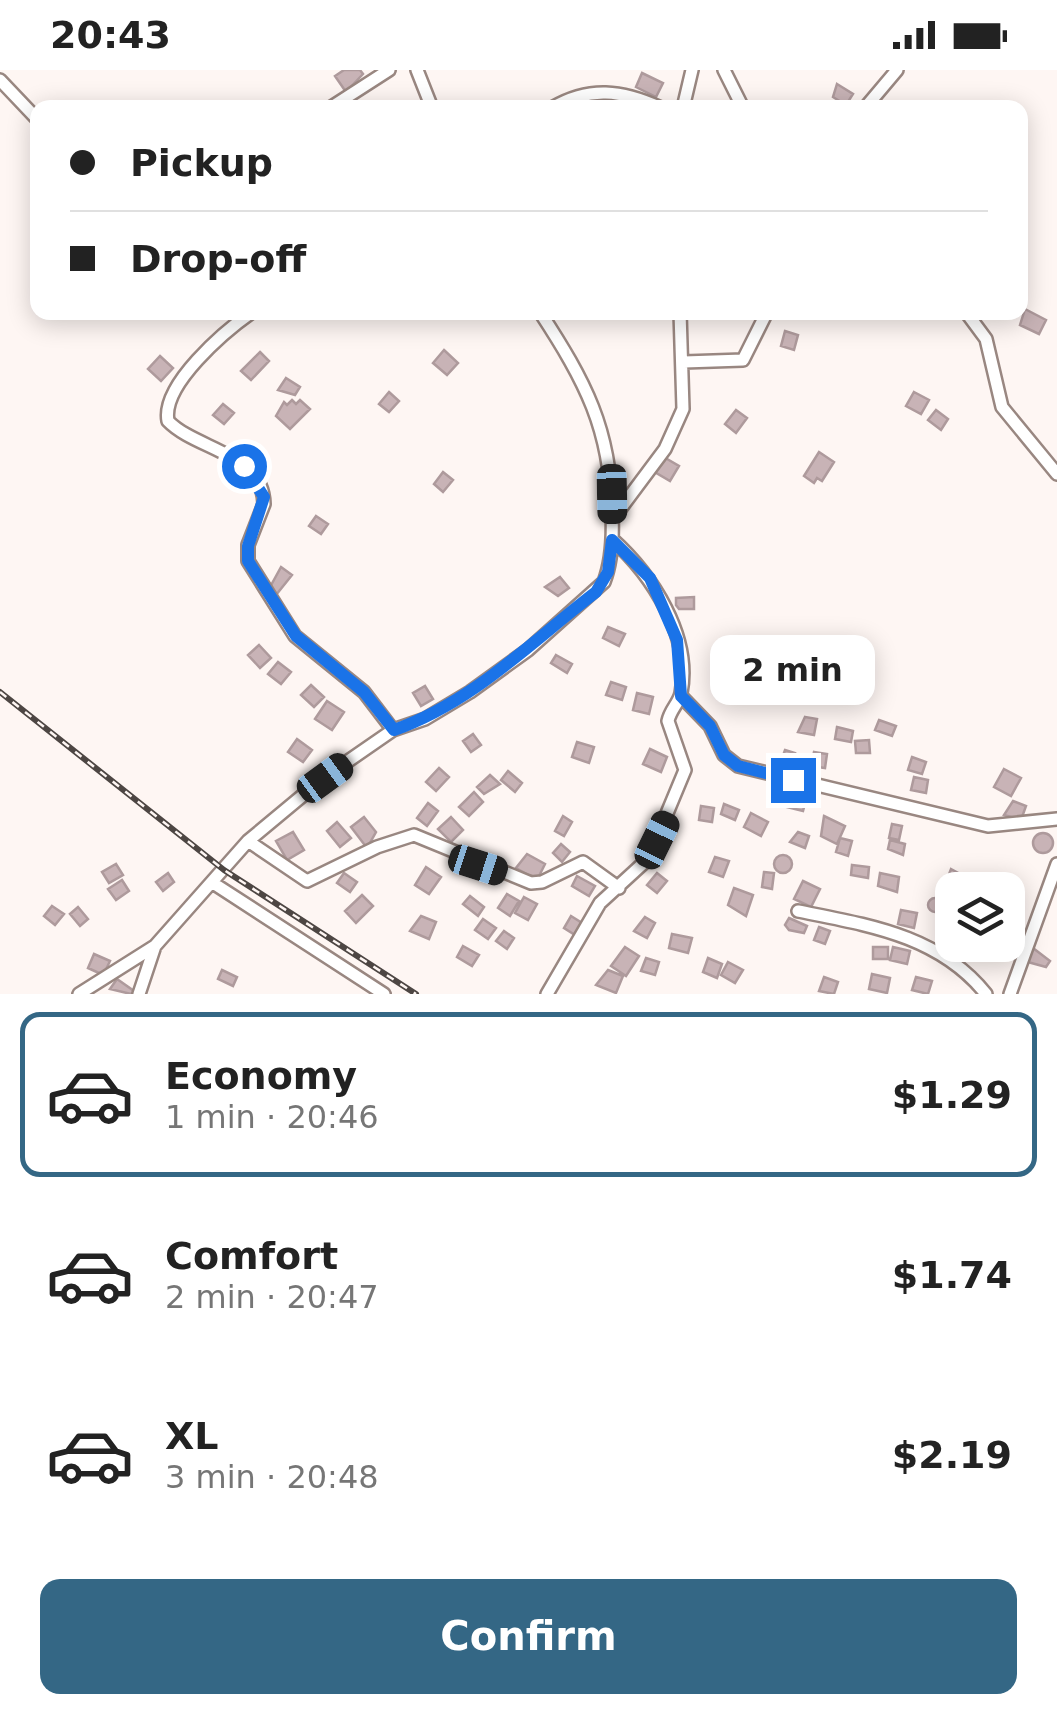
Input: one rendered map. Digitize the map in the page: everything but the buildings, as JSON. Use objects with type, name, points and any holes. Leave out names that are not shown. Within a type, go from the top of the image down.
[{"type":"street","points":[[342,100],[389,70]]},
{"type":"street","points":[[417,70],[429,100]]},
{"type":"street","points":[[683,100],[692,70]]},
{"type":"street","points":[[724,70],[738,100]]},
{"type":"street","points":[[872,100],[896,70]]},
{"type":"street","points":[[0,80],[30,112]]},
{"type":"street","points":[[569,100],[579,95],[617,92],[638,100]]},
{"type":"street","points":[[243,320],[182,378],[168,403],[168,421],[224,452],[256,478],[264,504],[248,546],[248,561],[296,636],[364,692],[394,730]]},
{"type":"street","points":[[78,994],[155,946],[248,841],[325,778],[394,730],[426,719],[470,692],[596,592],[608,572],[612,540],[611,472],[601,422],[544,320]]},
{"type":"street","points":[[612,520],[654,465],[679,420],[685,397],[681,320]]},
{"type":"street","points":[[684,362],[745,359],[763,320]]},
{"type":"street","points":[[972,320],[986,339],[1002,406],[1057,474]]},
{"type":"street","points":[[548,994],[600,903],[648,859],[682,787],[685,770],[668,721],[681,696],[677,640],[650,578],[612,540]]},
{"type":"street","points":[[681,696],[710,726],[730,762],[751,770],[988,826],[1057,819]]},
{"type":"street","points":[[248,841],[308,882],[377,847],[414,835],[531,882],[542,882],[583,862],[619,888]]},
{"type":"street","points":[[1010,994],[1057,864]]},
{"type":"street","points":[[212,884],[384,994]]},
{"type":"street","points":[[798,911],[916,940],[958,966],[986,994]]},
{"type":"street","points":[[139,994],[155,946]]},
{"type":"railway","points":[[0,692],[224,870],[416,994]]},
{"type":"route","points":[[244,466],[256,478],[264,497],[262,514],[248,546],[248,561],[296,636],[364,692],[394,730],[426,719],[470,692],[528,650],[596,592],[608,572],[612,540],[650,578],[677,640],[681,696],[710,726],[724,755],[738,766],[793,780]]}]
